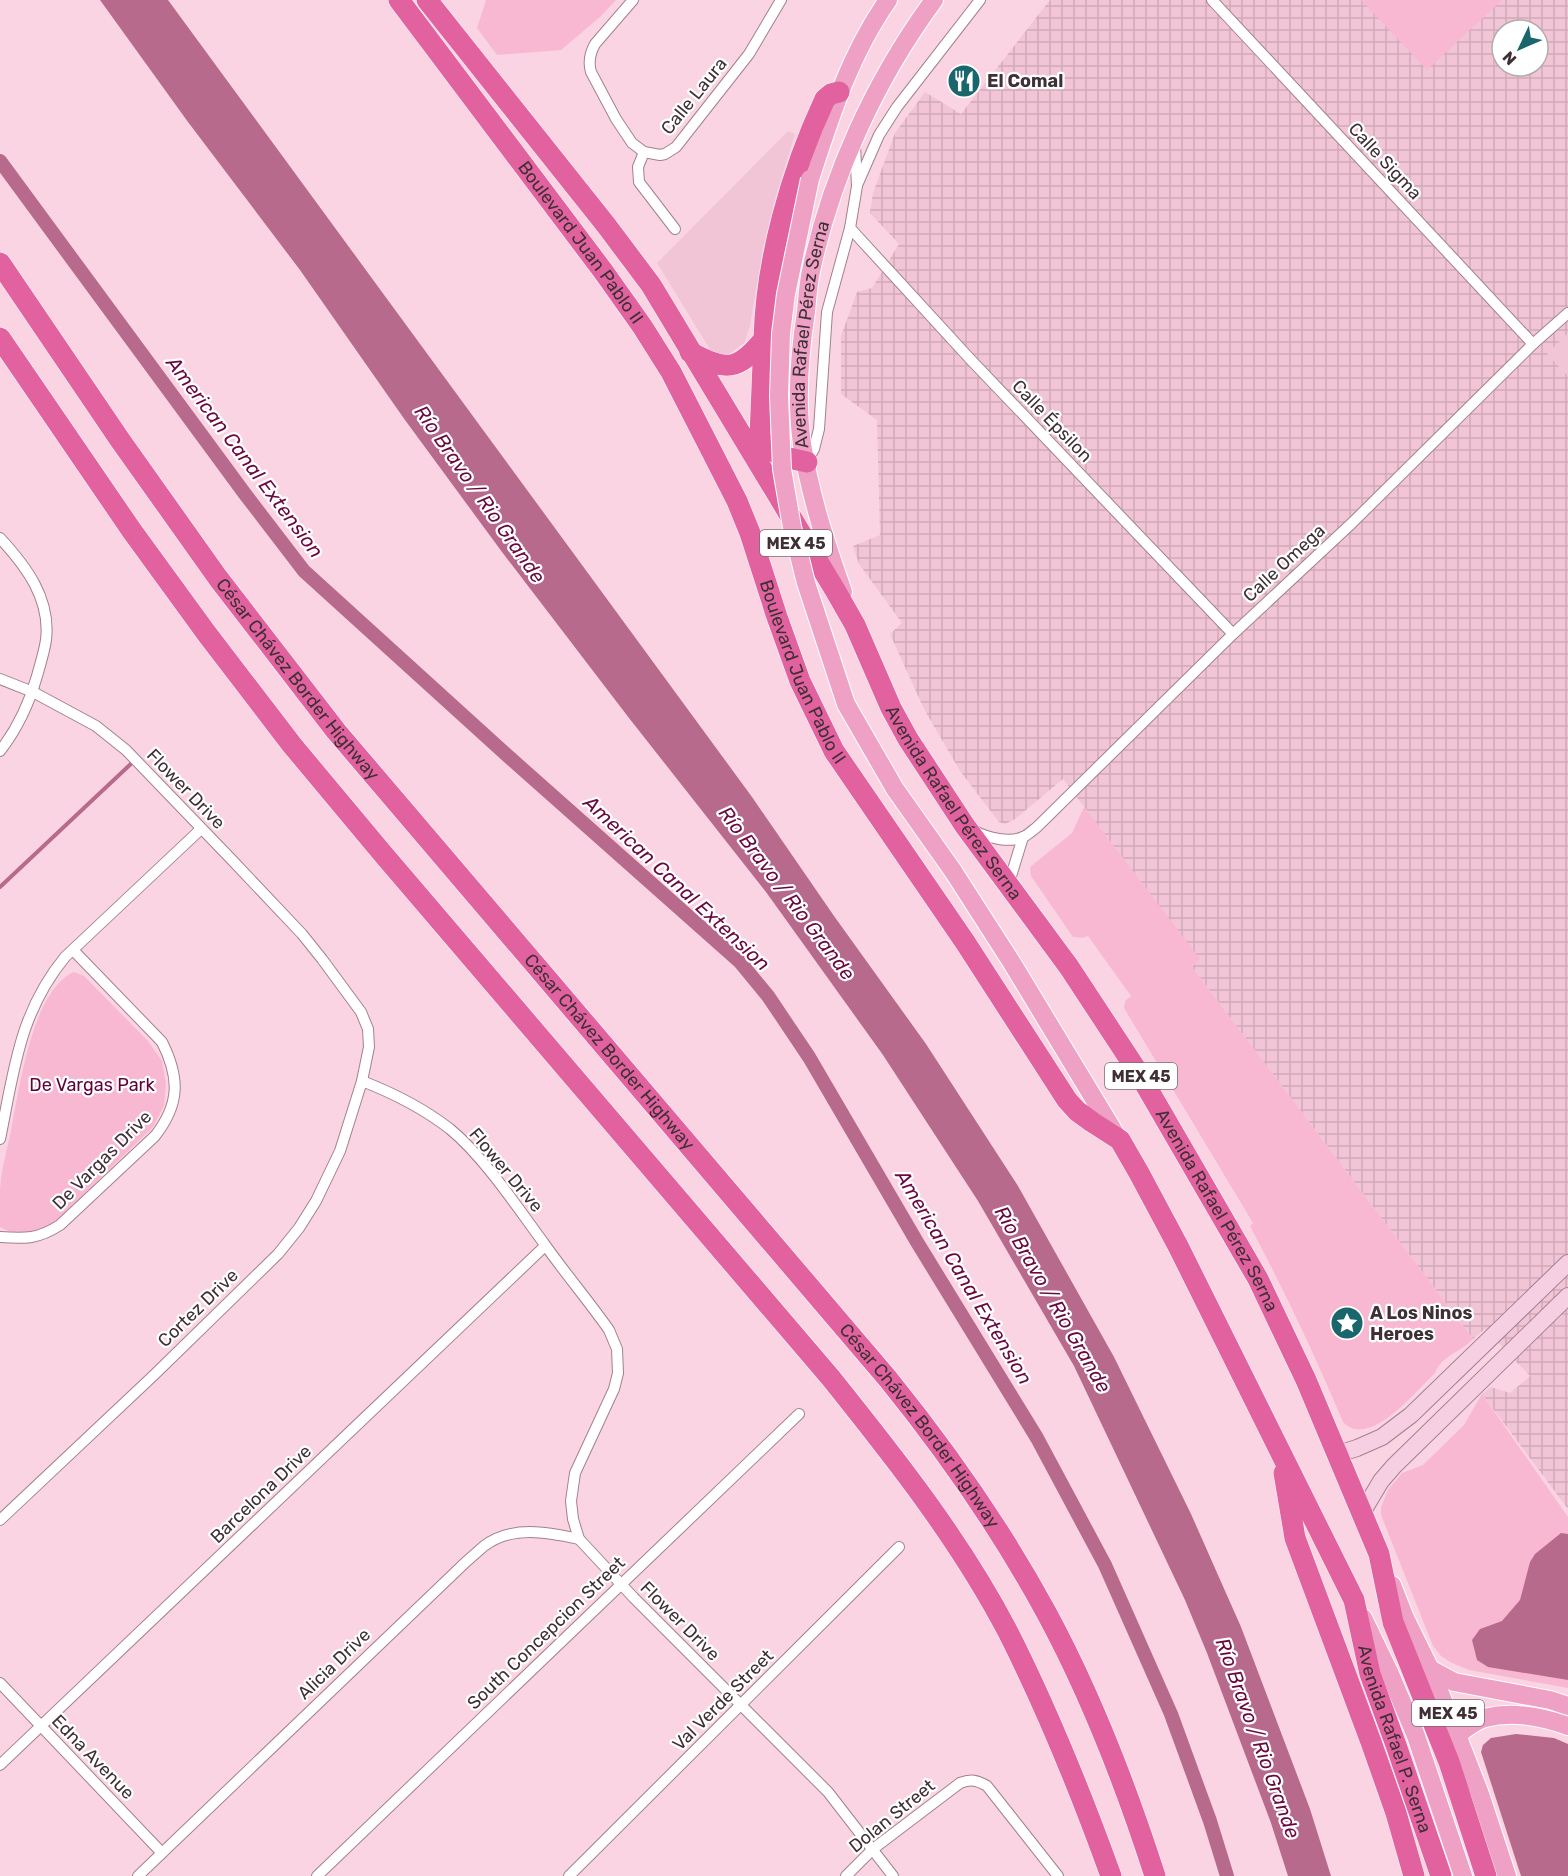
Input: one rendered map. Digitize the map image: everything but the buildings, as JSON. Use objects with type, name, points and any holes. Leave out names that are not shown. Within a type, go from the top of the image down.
[{"type":"highway","name":"Boulevard Juan Pablo II","points":[[399,0],[603,271],[671,372],[737,501],[800,681],[834,751],[965,942],[1067,1100],[1077,1111],[1120,1140]]},
{"type":"highway","name":"Boulevard Juan Pablo II","points":[[427,0],[651,285],[855,625]]},
{"type":"highway","points":[[807,462],[779,455],[769,449],[760,436],[768,288],[773,254],[798,165],[825,99],[839,92]]},
{"type":"highway","name":"César Chávez Border Highway","points":[[0,263],[120,440],[218,578],[329,722],[888,1379],[964,1478],[1039,1600],[1064,1647],[1128,1795],[1155,1876]]},
{"type":"highway","name":"César Chávez Border Highway","points":[[0,338],[132,531],[292,745],[830,1377],[927,1502],[965,1559],[1007,1630],[1057,1736],[1111,1876]]},
{"type":"highway","points":[[690,352],[714,365],[729,366],[746,359],[764,339]]},
{"type":"highway","name":"Avenida Rafael Pérez Serna","points":[[855,625],[891,708],[908,739],[965,826],[1069,967],[1138,1072],[1258,1279],[1306,1380],[1379,1554]]},
{"type":"highway","name":"MEX 45","points":[[1120,1140],[1178,1246],[1354,1600]]},
{"type":"highway","points":[[1279,1449],[1295,1538],[1396,1813],[1414,1876]]},
{"type":"highway","name":"Avenida Rafael P. Serna","points":[[1379,1554],[1394,1622],[1449,1762],[1486,1876]]},
{"type":"highway","name":"Avenida Rafael P. Serna","points":[[1354,1600],[1370,1674],[1441,1876]]},
{"type":"main road","name":"Avenida Rafael Pérez Serna","points":[[888,0],[862,41],[839,92],[810,179],[786,294],[781,334],[779,396],[782,469],[792,527],[806,583],[846,704],[895,789],[953,871],[1012,963],[1120,1140]]},
{"type":"main road","name":"Avenida Rafael Pérez Serna","points":[[855,625],[815,507],[803,446],[799,390],[801,346],[810,278],[826,218],[854,141],[865,113],[886,74],[909,35],[934,0]]},
{"type":"main road","name":"MEX 45","points":[[1379,1554],[1457,1735],[1480,1794],[1507,1876]]},
{"type":"main road","name":"MEX 45","points":[[1354,1600],[1390,1674],[1416,1736],[1462,1876]]},
{"type":"main road","points":[[1430,1669],[1454,1682],[1550,1700],[1568,1706]]},
{"type":"main road","points":[[1457,1735],[1484,1718],[1502,1716],[1548,1719],[1568,1726]]},
{"type":"street","points":[[633,0],[595,44],[589,66],[616,118],[632,143],[644,152],[638,167],[639,182],[675,229]]},
{"type":"street","name":"Calle Laura","points":[[644,152],[660,155],[676,147],[748,54],[781,0]]},
{"type":"street","points":[[857,186],[879,135],[897,107],[980,0]]},
{"type":"street","name":"Calle Sigma","points":[[1212,0],[1533,344]]},
{"type":"street","points":[[807,462],[814,449],[819,429],[827,312],[850,228],[857,186],[854,141]]},
{"type":"street","name":"Calle Épsilon","points":[[850,228],[964,352],[1233,634]]},
{"type":"street","name":"Calle Omega","points":[[1023,837],[1077,788],[1233,634],[1352,523],[1533,344],[1568,313]]},
{"type":"street","points":[[0,538],[20,560],[32,578],[45,615],[46,638],[33,693],[13,735],[0,751]]},
{"type":"street","name":"Flower Drive","points":[[0,679],[33,693],[107,734],[126,750],[302,934],[361,1012],[368,1029],[369,1047],[362,1081],[428,1113],[451,1130],[479,1158],[609,1330],[617,1348],[618,1359],[614,1389],[575,1473],[571,1501],[579,1539],[621,1585],[828,1792],[893,1876]]},
{"type":"street","points":[[965,826],[995,838],[1010,840],[1023,837]]},
{"type":"street","points":[[0,1139],[19,1042],[40,991],[52,973],[73,950],[201,829]]},
{"type":"street","points":[[1008,886],[1023,837]]},
{"type":"street","name":"De Vargas Drive","points":[[0,1237],[33,1238],[46,1234],[60,1225],[155,1136],[171,1109],[174,1095],[174,1070],[162,1042],[73,950]]},
{"type":"street","name":"Cortez Drive","points":[[0,1520],[278,1254],[299,1228],[329,1177],[340,1151],[362,1081]]},
{"type":"street","name":"Barcelona Drive","points":[[0,1765],[545,1246]]},
{"type":"street","points":[[1338,1454],[1382,1437],[1412,1415],[1568,1263]]},
{"type":"street","points":[[1362,1513],[1381,1481],[1394,1466],[1568,1296]]},
{"type":"street","name":"South Concepcion Street","points":[[316,1876],[799,1414]]},
{"type":"street","name":"Alicia Drive","points":[[138,1876],[485,1545],[507,1535],[523,1532],[555,1534],[579,1539]]},
{"type":"street","name":"Val Verde Street","points":[[569,1876],[899,1547]]},
{"type":"street","name":"Edna Avenue","points":[[0,1683],[162,1853]]},
{"type":"street","name":"Dolan Street","points":[[846,1876],[873,1849],[960,1783],[969,1780],[979,1781],[987,1786],[1058,1876]]},
{"type":"shaded area","points":[[1050,0],[1568,0],[1568,333],[1547,354],[1568,376],[1568,1509],[1482,1394],[1491,1387],[1510,1393],[1530,1376],[1485,1329],[1473,1339],[1192,967],[1199,959],[1063,779],[1015,819],[1005,824],[999,822],[960,771],[924,709],[890,634],[902,623],[859,564],[853,546],[880,535],[877,420],[841,394],[841,336],[857,292],[872,288],[899,244],[870,213],[873,193],[895,133],[925,92],[961,114]]},
{"type":"shaded area","points":[[788,131],[795,134],[763,248],[750,326],[744,343],[722,359],[711,351],[657,263]]},
{"type":"shaded area","points":[[1568,333],[1568,376],[1546,354]]},
{"type":"green space","points":[[486,0],[616,0],[600,17],[561,50],[497,55],[477,28]]},
{"type":"green space","points":[[1361,0],[1502,0],[1427,70]]},
{"type":"green space","points":[[1084,807],[1200,959],[1192,967],[1473,1339],[1446,1358],[1435,1373],[1404,1404],[1379,1424],[1366,1429],[1354,1429],[1343,1422],[1299,1323],[1250,1226],[1253,1223],[1124,1008],[1125,1001],[1131,996],[1088,936],[1073,937],[1031,876],[1030,867],[1072,833]]},
{"type":"green space","name":"De Vargas Park","points":[[74,972],[84,976],[148,1041],[162,1061],[166,1084],[164,1106],[153,1127],[54,1223],[34,1231],[14,1232],[0,1227],[0,1190],[23,1067],[38,1019],[48,999],[60,982]]},
{"type":"green space","points":[[1482,1394],[1568,1517],[1568,1688],[1469,1670],[1441,1656],[1433,1646],[1381,1515],[1381,1507],[1388,1490],[1402,1473],[1423,1465],[1464,1425]]},
{"type":"water","name":"Río Bravo / Rio Grande","points":[[100,0],[168,0],[752,797],[926,1044],[1018,1186],[1114,1357],[1191,1514],[1241,1627],[1310,1809],[1331,1876],[1288,1876],[1271,1823],[1185,1600],[1074,1366],[978,1201],[883,1055],[766,892],[502,552],[405,420],[300,270],[188,122]]},
{"type":"water","points":[[1561,1533],[1568,1534],[1568,1680],[1488,1667],[1477,1660],[1472,1640],[1480,1629],[1502,1621],[1520,1600],[1530,1562],[1535,1554]]},
{"type":"water","points":[[1516,1734],[1554,1738],[1568,1744],[1568,1876],[1521,1876],[1481,1752],[1483,1745],[1491,1738]]},
{"type":"waterway","name":"American Canal Extension","points":[[0,161],[304,571],[740,962],[768,996],[809,1057],[917,1242],[1037,1438],[1105,1565],[1171,1714],[1210,1821],[1227,1876]]},
{"type":"waterway","points":[[0,887],[135,760]]},
{"type":"place","name":"El Comal","points":[[964,81]]},
{"type":"place","name":"A Los Ninos Heroes","points":[[1347,1323]]}]
